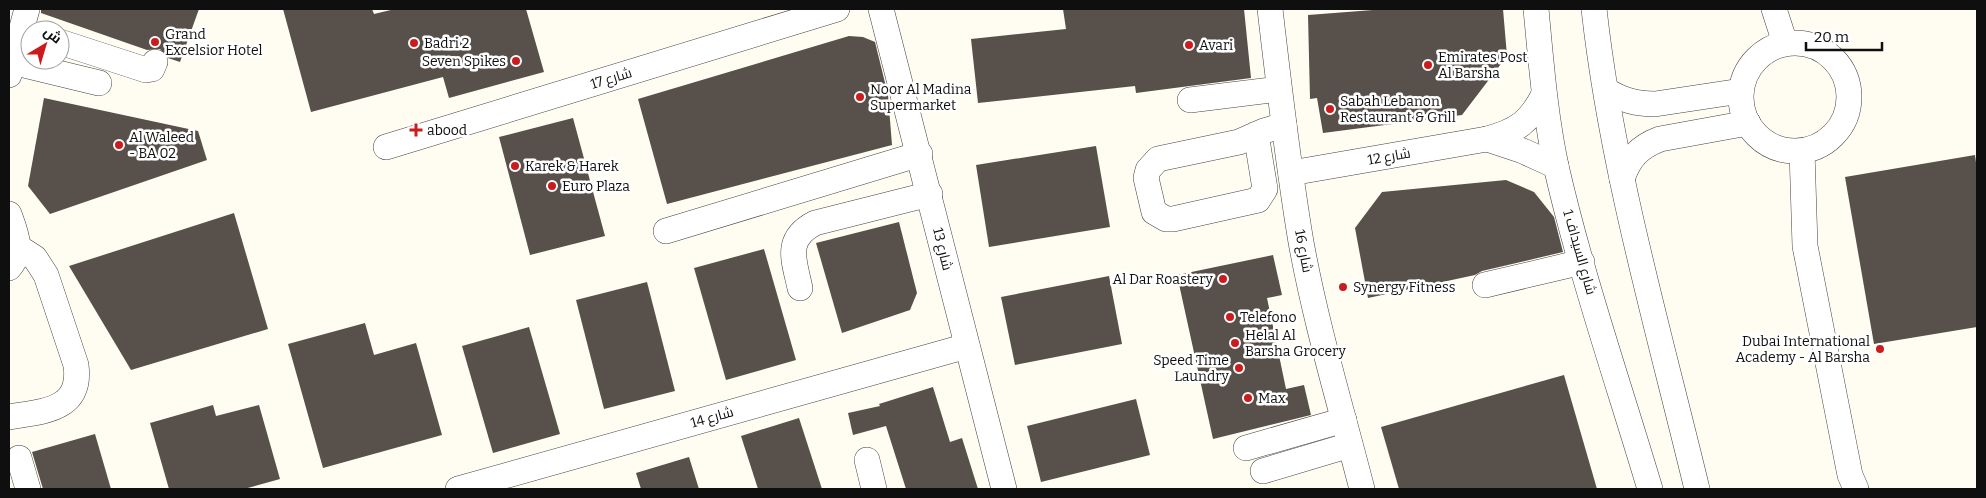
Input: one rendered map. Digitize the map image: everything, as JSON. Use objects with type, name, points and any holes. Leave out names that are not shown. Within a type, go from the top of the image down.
[{"type":"street","name":"شارع 17","points":[[386,147],[837,9]]},
{"type":"street","name":"شارع 13","points":[[881,9],[920,154],[1004,489]]},
{"type":"street","name":"شارع 16","points":[[1270,9],[1284,125],[1302,242],[1316,309],[1362,489]]},
{"type":"street","name":"شارع السيداف 1","points":[[1536,9],[1544,94],[1556,166],[1582,262],[1650,489]]},
{"type":"street","points":[[1594,9],[1600,61],[1622,179],[1697,489]]},
{"type":"street","points":[[1774,9],[1785,43]]},
{"type":"street","points":[[20,42],[11,68],[98,83]]},
{"type":"street","points":[[1785,43],[1802,43],[1819,48],[1833,58],[1843,72],[1848,88],[1849,106],[1843,122],[1833,136],[1819,145],[1802,150],[1786,150],[1771,145],[1757,136],[1748,123],[1742,107],[1741,92],[1745,74],[1754,60],[1768,49],[1785,43]]},
{"type":"street","points":[[70,45],[146,70],[152,69],[154,62]]},
{"type":"street","points":[[1190,100],[1279,88]]},
{"type":"street","points":[[1606,90],[1630,102],[1642,104],[1741,92]]},
{"type":"street","name":"شارع 12","points":[[1291,173],[1487,139],[1506,134],[1522,124],[1536,110],[1544,94]]},
{"type":"street","points":[[1622,179],[1631,159],[1646,144],[1660,139],[1748,123]]},
{"type":"street","points":[[1256,134],[1265,189],[1258,200],[1173,219],[1166,219],[1154,212],[1146,178],[1148,170],[1158,158],[1239,142],[1256,134],[1284,125]]},
{"type":"street","name":"شارع 12","points":[[1487,139],[1523,151],[1556,166]]},
{"type":"street","points":[[1802,150],[1805,246],[1850,476],[1856,489]]},
{"type":"street","points":[[666,231],[920,154]]},
{"type":"street","points":[[800,288],[793,248],[797,237],[804,228],[815,223],[930,194]]},
{"type":"street","points":[[9,214],[17,236],[13,258],[35,258],[46,275],[76,365],[77,378],[74,391],[66,402],[54,408],[9,418]]},
{"type":"street","points":[[1485,285],[1582,262]]},
{"type":"street","name":"شارع 14","points":[[458,489],[967,346]]},
{"type":"street","points":[[1246,448],[1344,420]]},
{"type":"street","points":[[1263,471],[1350,445]]},
{"type":"street","points":[[19,458],[28,489]]},
{"type":"street","points":[[866,460],[874,489]]},
{"type":"building","name":"Grand Excelsior Hotel","points":[[41,9],[199,9],[180,62],[168,58],[160,49],[147,50],[70,23],[70,20],[61,20],[41,13]]},
{"type":"building","name":"Badri 2","points":[[283,9],[372,9],[374,14],[395,9],[526,9],[544,72],[449,98],[443,77],[311,112]]},
{"type":"building","points":[[1063,9],[1244,9],[1251,78],[1136,93],[1135,86],[978,103],[971,39],[1066,29]]},
{"type":"building","points":[[1386,9],[1503,9],[1507,56],[1462,115],[1323,133],[1317,98],[1310,99],[1308,15]]},
{"type":"building","points":[[849,36],[863,37],[875,42],[888,95],[892,145],[667,204],[638,99]]},
{"type":"building","name":"Al Waleed - BA 02","points":[[44,98],[198,131],[207,160],[50,214],[28,186]]},
{"type":"building","name":"Euro Plaza","points":[[573,118],[605,236],[530,255],[499,137]]},
{"type":"building","points":[[1096,146],[1110,227],[989,247],[976,165]]},
{"type":"building","points":[[1975,155],[1977,170],[1977,327],[1874,344],[1845,177]]},
{"type":"building","points":[[1506,180],[1534,192],[1554,217],[1563,252],[1482,271],[1475,275],[1368,298],[1355,228],[1382,192]]},
{"type":"building","points":[[234,213],[268,329],[131,370],[69,266]]},
{"type":"building","points":[[899,222],[917,293],[910,310],[842,333],[816,243]]},
{"type":"building","points":[[764,249],[796,360],[726,380],[694,268]]},
{"type":"building","points":[[1273,255],[1282,295],[1267,298],[1286,389],[1304,385],[1311,415],[1213,439],[1177,275]]},
{"type":"building","points":[[1109,276],[1122,344],[1015,365],[1001,297]]},
{"type":"building","points":[[647,282],[675,391],[604,409],[576,300]]},
{"type":"building","points":[[365,323],[374,355],[416,343],[442,435],[323,468],[288,344]]},
{"type":"building","points":[[529,327],[560,434],[493,453],[462,346]]},
{"type":"building","points":[[1564,375],[1597,489],[1399,489],[1381,427]]},
{"type":"building","points":[[933,387],[950,442],[962,438],[978,489],[906,489],[886,426],[853,435],[848,413],[880,406],[879,404]]},
{"type":"building","points":[[1136,399],[1150,455],[1041,482],[1027,426]]},
{"type":"building","points":[[213,405],[216,416],[259,405],[280,479],[244,489],[169,489],[150,423]]},
{"type":"building","points":[[799,418],[822,489],[758,489],[741,436]]},
{"type":"building","points":[[95,434],[111,489],[43,489],[32,452]]},
{"type":"building","points":[[689,457],[699,489],[641,489],[636,473]]},
{"type":"place","name":"Grand Excelsior Hotel","points":[[155,42]]},
{"type":"place","name":"Badri 2","points":[[414,43]]},
{"type":"place","name":"Avari","points":[[1189,45]]},
{"type":"place","name":"Seven Spikes","points":[[516,61]]},
{"type":"place","name":"Emirates Post Al Barsha","points":[[1428,65]]},
{"type":"place","name":"Noor Al Madina Supermarket","points":[[860,97]]},
{"type":"place","name":"Sabah Lebanon Restaurant & Grill","points":[[1330,109]]},
{"type":"place","name":"abood","points":[[416,130]]},
{"type":"place","name":"Al Waleed - BA 02","points":[[119,145]]},
{"type":"place","name":"Karek & Harek","points":[[515,166]]},
{"type":"place","name":"Euro Plaza","points":[[552,186]]},
{"type":"place","name":"Al Dar Roastery","points":[[1223,279]]},
{"type":"place","name":"Synergy Fitness","points":[[1343,287]]},
{"type":"place","name":"Telefono","points":[[1230,317]]},
{"type":"place","name":"Helal Al Barsha Grocery","points":[[1235,343]]},
{"type":"place","name":"Dubai International Academy - Al Barsha","points":[[1880,349]]},
{"type":"place","name":"Speed Time Laundry","points":[[1239,368]]},
{"type":"place","name":"Max","points":[[1248,398]]}]
